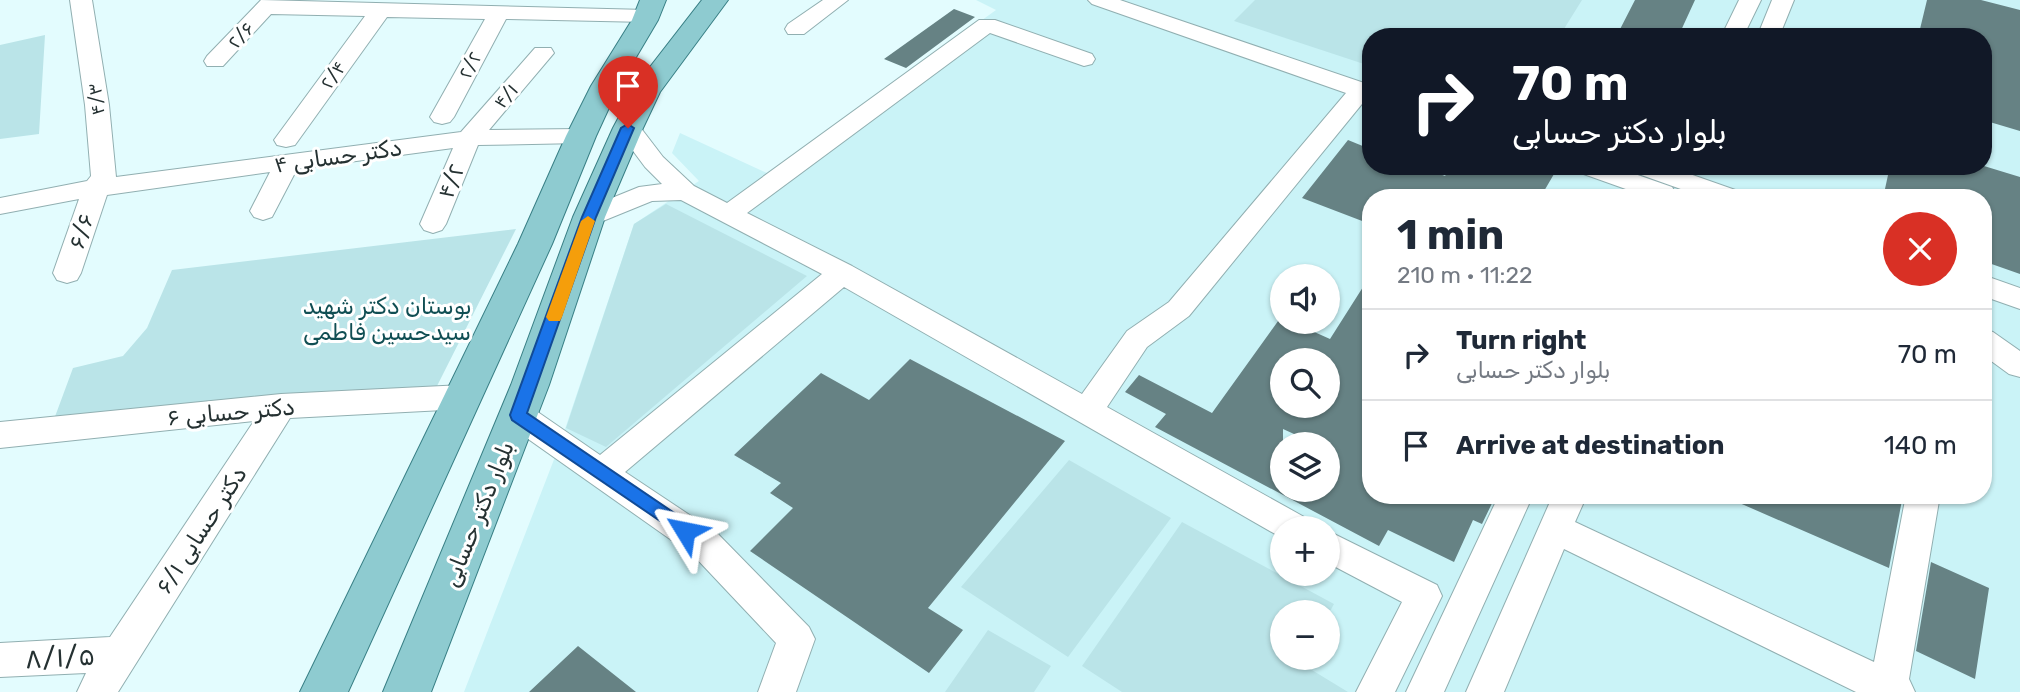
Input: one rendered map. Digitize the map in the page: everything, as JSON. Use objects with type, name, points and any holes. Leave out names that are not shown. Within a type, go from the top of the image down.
[{"type":"main road","name":"بلوار دکتر حسابی","points":[[407,692],[518,415],[589,217],[632,119],[646,91],[715,0]]},
{"type":"main road","points":[[324,692],[535,244],[587,123],[648,13],[678,11],[692,18],[691,32]]},
{"type":"main road","points":[[587,123],[632,119]]},
{"type":"street","points":[[796,29],[837,0]]},
{"type":"street","points":[[1099,0],[1362,83]]},
{"type":"street","points":[[1149,0],[1362,83]]},
{"type":"street","points":[[1737,28],[1751,0]]},
{"type":"street","points":[[1772,28],[1783,0]]},
{"type":"street","name":"۴/۳","points":[[83,4],[104,176],[96,188]]},
{"type":"street","points":[[270,4],[330,5],[380,11],[462,6],[498,14],[648,13]]},
{"type":"street","name":"۲/۶","points":[[215,61],[270,4]]},
{"type":"street","name":"۲/۴","points":[[263,211],[286,152],[380,11]]},
{"type":"street","name":"۲/۲","points":[[442,117],[498,14]]},
{"type":"street","points":[[730,213],[987,25],[1084,59]]},
{"type":"street","name":"۴/۱","points":[[469,138],[543,53]]},
{"type":"street","points":[[1088,411],[1137,339],[1179,309],[1362,91]]},
{"type":"street","points":[[632,119],[654,162],[685,192],[842,273],[1273,516]]},
{"type":"street","name":"دکتر حسابی ۴","points":[[0,206],[286,152],[469,138],[587,123]]},
{"type":"street","name":"۴/۲","points":[[433,224],[469,138]]},
{"type":"street","points":[[1626,175],[1657,182],[1700,183]]},
{"type":"street","name":"۶/۶","points":[[66,273],[96,188]]},
{"type":"street","points":[[589,217],[648,193],[685,192]]},
{"type":"street","points":[[601,472],[842,273]]},
{"type":"street","points":[[1992,288],[2020,299]]},
{"type":"street","points":[[1992,347],[2020,366]]},
{"type":"street","name":"۶ دکتر حسابی","points":[[0,435],[281,406],[463,397]]},
{"type":"street","name":"۶/۱ دکتر حسابی","points":[[96,692],[281,406]]},
{"type":"street","points":[[518,415],[706,545],[796,639],[777,692]]},
{"type":"street","points":[[1425,692],[1512,504]]},
{"type":"street","points":[[1485,692],[1566,504]]},
{"type":"street","points":[[1556,528],[1892,690],[1922,504]]},
{"type":"street","points":[[1340,552],[1424,596],[1375,692]]},
{"type":"street","name":"۸/۱/۵","points":[[0,660],[121,654]]},
{"type":"shaded area","points":[[976,0],[2020,0],[2020,692],[464,692],[560,444],[634,224],[699,181],[672,153],[680,133],[769,174],[996,10]]},
{"type":"green space","points":[[1255,0],[1582,0],[1565,28],[1362,28],[1362,63],[1234,21]]},
{"type":"green space","points":[[45,35],[39,134],[0,139],[0,45]]},
{"type":"green space","points":[[666,204],[807,276],[606,447],[566,428],[634,224]]},
{"type":"green space","name":"بوستان دکتر شهید سیدحسین فاطمی","points":[[516,229],[434,392],[53,422],[73,368],[123,356],[147,328],[172,270]]},
{"type":"green space","points":[[1069,460],[1171,518],[1068,657],[961,587]]},
{"type":"green space","points":[[1182,522],[1270,569],[1270,586],[1301,586],[1327,600],[1270,600],[1270,670],[1312,670],[1348,692],[1122,692],[1082,666]]},
{"type":"green space","points":[[988,630],[1051,666],[1034,692],[945,692]]},
{"type":"building","points":[[1635,0],[1695,0],[1682,28],[1621,28]]},
{"type":"building","points":[[1927,0],[1981,0],[2020,10],[2020,131],[1992,123],[1992,28],[1920,28]]},
{"type":"building","points":[[954,9],[975,17],[906,68],[884,59]]},
{"type":"building","points":[[1348,140],[1362,146],[1362,175],[1553,175],[1545,189],[1362,189],[1362,221],[1302,198]]},
{"type":"building","points":[[1992,168],[2020,177],[2020,274],[1992,264],[1992,189],[1885,189],[1888,175],[1992,175]]},
{"type":"building","points":[[1362,289],[1362,504],[1492,504],[1482,524],[1473,520],[1454,562],[1388,530],[1379,546],[1340,525],[1340,516],[1323,516],[1296,502],[1340,502],[1340,432],[1290,432],[1283,429],[1283,432],[1270,432],[1270,488],[1155,427],[1166,414],[1125,392],[1139,375],[1212,413],[1270,332],[1319,334],[1330,339],[1333,334],[1340,334],[1340,323]]},
{"type":"building","points":[[910,359],[1065,441],[928,608],[963,630],[929,673],[750,551],[793,508],[770,493],[781,483],[734,455],[821,373],[869,400]]},
{"type":"building","points":[[1742,504],[1901,504],[1889,568]]},
{"type":"building","points":[[1931,562],[1989,588],[1975,679],[1916,651]]},
{"type":"building","points":[[578,646],[636,692],[529,692]]},
{"type":"slow traffic","points":[[554,317],[588,221]]},
{"type":"route","points":[[628,128],[589,217],[518,415],[685,531]]}]
